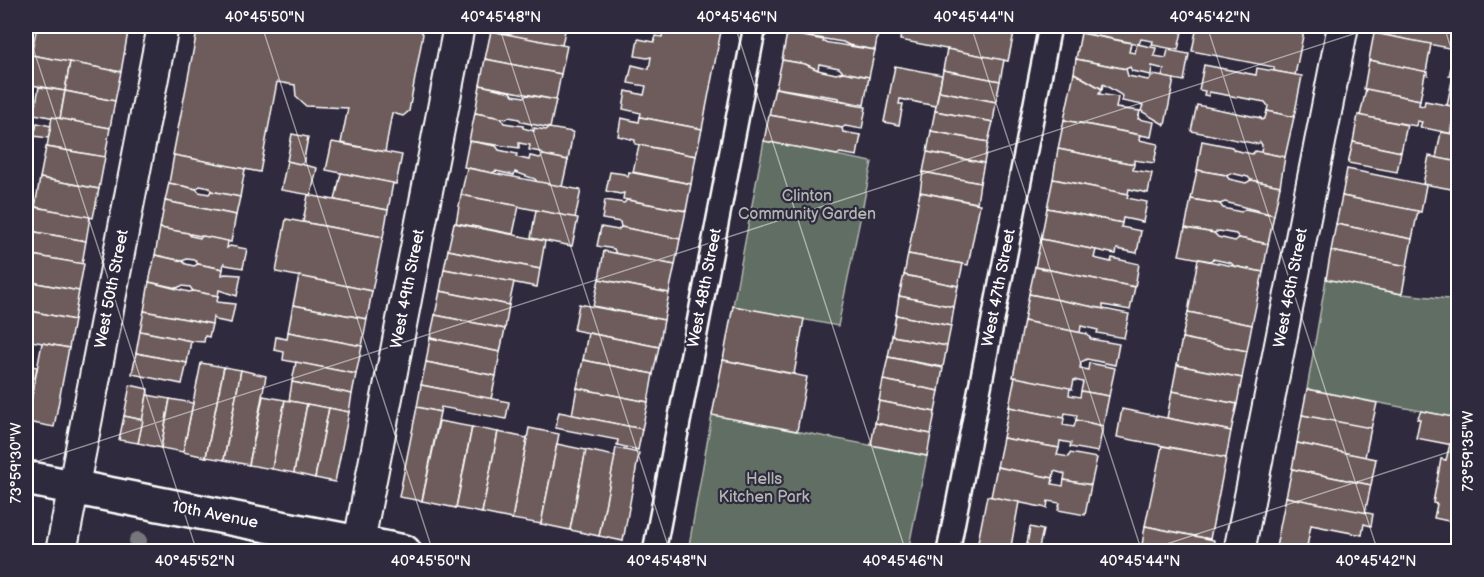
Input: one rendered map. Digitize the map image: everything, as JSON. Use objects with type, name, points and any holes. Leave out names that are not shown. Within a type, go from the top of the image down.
[{"type":"main road","name":"West 50th Street","points":[[61,552],[163,26]]},
{"type":"main road","name":"West 49th Street","points":[[358,547],[459,26]]},
{"type":"main road","name":"West 46th Street","points":[[1239,552],[1343,26]]},
{"type":"main road","name":"10th Avenue","points":[[26,478],[358,547],[404,552]]},
{"type":"street","name":"West 48th Street","points":[[654,552],[755,26]]},
{"type":"street","name":"West 47th Street","points":[[948,552],[1050,26]]},
{"type":"green space","name":"Clinton Community Garden","points":[[764,141],[872,162],[838,326],[733,306]]},
{"type":"green space","points":[[1326,279],[1402,294],[1458,300],[1458,418],[1307,389]]},
{"type":"green space","name":"Hells Kitchen Park","points":[[712,415],[927,456],[908,551],[688,551]]},
{"type":"building","points":[[37,26],[129,26],[121,72],[31,55]]},
{"type":"building","points":[[198,26],[391,26],[420,29],[423,34],[409,111],[403,116],[392,113],[385,152],[341,143],[348,108],[306,106],[296,97],[295,85],[277,82],[260,172],[173,155]]},
{"type":"building","points":[[494,26],[566,26],[562,45],[492,32]]},
{"type":"building","points":[[664,26],[722,26],[702,129],[640,117],[641,113],[623,109],[626,91],[644,95],[646,86],[628,83],[632,65],[649,69],[651,57],[635,56],[638,39],[654,42],[656,36],[662,37]]},
{"type":"building","points":[[788,26],[879,26],[875,50],[787,33]]},
{"type":"building","points":[[902,26],[1008,26],[1007,32],[1014,33],[1008,61],[900,40]]},
{"type":"building","points":[[1083,26],[1183,27],[1178,50],[1152,45],[1153,41],[1141,39],[1139,44],[1081,33]]},
{"type":"building","points":[[1197,26],[1305,26],[1295,75],[1274,71],[1274,67],[1192,51]]},
{"type":"building","points":[[1376,26],[1458,26],[1458,42],[1455,42],[1453,49],[1374,33]]},
{"type":"building","points":[[491,31],[567,46],[561,74],[485,59]]},
{"type":"building","points":[[787,33],[824,40],[823,42],[875,50],[869,77],[819,64],[818,70],[805,64],[782,60]]},
{"type":"building","points":[[1081,33],[1131,43],[1129,52],[1135,53],[1137,44],[1156,48],[1154,56],[1166,58],[1168,50],[1189,54],[1184,81],[1162,77],[1164,69],[1152,66],[1151,75],[1132,71],[1130,67],[1126,69],[1076,59]]},
{"type":"building","points":[[1374,33],[1431,44],[1426,72],[1369,60]]},
{"type":"building","points":[[947,49],[1004,60],[1000,81],[943,70]]},
{"type":"building","points":[[1455,49],[1458,50],[1458,77],[1449,76]]},
{"type":"building","points":[[26,54],[70,62],[65,91],[26,84]]},
{"type":"building","points":[[485,59],[561,74],[556,100],[480,85]]},
{"type":"building","points":[[1076,59],[1126,69],[1128,76],[1148,80],[1154,75],[1174,79],[1165,125],[1141,111],[1143,105],[1122,101],[1123,96],[1103,84],[1102,89],[1074,73]]},
{"type":"building","points":[[782,60],[805,64],[836,74],[843,72],[869,77],[864,105],[839,100],[839,98],[776,88]]},
{"type":"building","points":[[1369,60],[1428,72],[1428,75],[1425,74],[1420,100],[1364,89]]},
{"type":"building","points":[[70,62],[121,72],[115,101],[65,91]]},
{"type":"building","points":[[1204,65],[1256,75],[1257,68],[1302,76],[1294,117],[1267,111],[1268,106],[1265,102],[1209,92],[1209,96],[1204,95],[1205,91],[1199,90]]},
{"type":"building","points":[[895,66],[942,75],[936,106],[900,99],[899,104],[903,104],[899,125],[884,122]]},
{"type":"building","points":[[943,70],[1000,81],[996,102],[939,91]]},
{"type":"building","points":[[1074,73],[1102,89],[1099,94],[1118,97],[1116,108],[1140,111],[1138,119],[1154,122],[1151,137],[1064,120]]},
{"type":"building","points":[[1453,76],[1458,77],[1458,108],[1447,105]]},
{"type":"building","points":[[480,85],[511,92],[513,95],[556,100],[550,128],[509,117],[506,119],[475,113]]},
{"type":"building","points":[[39,87],[65,91],[60,119],[34,114]]},
{"type":"building","points":[[775,88],[866,107],[862,129],[845,126],[842,128],[769,115]]},
{"type":"building","points":[[1366,89],[1420,100],[1419,105],[1424,106],[1425,101],[1456,107],[1451,131],[1453,134],[1420,127],[1422,122],[1417,121],[1416,126],[1360,116]]},
{"type":"building","points":[[65,91],[115,101],[110,128],[60,119]]},
{"type":"building","points":[[939,91],[996,102],[993,122],[935,111]]},
{"type":"building","points":[[1197,105],[1262,120],[1267,111],[1294,117],[1285,157],[1261,152],[1260,142],[1257,144],[1191,131]]},
{"type":"building","points":[[935,111],[993,122],[988,142],[931,131]]},
{"type":"building","points":[[475,113],[501,118],[504,123],[523,126],[523,128],[534,131],[534,128],[546,130],[549,128],[573,132],[568,160],[529,150],[530,145],[519,143],[519,148],[469,141]]},
{"type":"building","points":[[769,115],[842,128],[843,132],[861,135],[857,156],[840,153],[837,155],[764,141]]},
{"type":"building","points":[[1358,115],[1407,125],[1401,152],[1353,142]]},
{"type":"building","points":[[52,117],[110,128],[105,157],[47,147]]},
{"type":"building","points":[[640,117],[702,129],[696,156],[635,144],[635,140],[618,136],[621,118],[639,122]]},
{"type":"building","points":[[1064,120],[1140,135],[1139,140],[1158,144],[1154,163],[1134,160],[1134,164],[1058,149]]},
{"type":"building","points":[[37,123],[51,126],[48,138],[34,136]]},
{"type":"building","points":[[931,131],[988,142],[984,163],[927,152]]},
{"type":"building","points":[[1441,132],[1458,135],[1458,162],[1436,158]]},
{"type":"building","points":[[292,134],[308,137],[303,165],[287,161]]},
{"type":"building","points":[[469,141],[496,146],[499,150],[517,154],[516,157],[529,160],[530,156],[540,158],[543,155],[568,160],[562,187],[537,182],[535,179],[515,172],[514,175],[496,171],[492,173],[464,167]]},
{"type":"building","points":[[1202,141],[1252,154],[1255,151],[1285,157],[1280,186],[1231,173],[1226,175],[1197,170]]},
{"type":"building","points":[[332,142],[402,155],[396,184],[326,170]]},
{"type":"building","points":[[1353,142],[1401,152],[1397,172],[1348,163]]},
{"type":"building","points":[[639,145],[696,156],[691,184],[633,172]]},
{"type":"building","points":[[46,147],[105,157],[99,189],[40,178]]},
{"type":"building","points":[[1058,149],[1134,164],[1133,170],[1152,173],[1148,193],[1129,189],[1128,194],[1053,179]]},
{"type":"building","points":[[927,152],[984,163],[980,183],[923,172]]},
{"type":"building","points":[[174,155],[245,169],[240,197],[211,191],[210,188],[200,186],[196,189],[169,183]]},
{"type":"building","points":[[1429,156],[1458,162],[1457,190],[1423,184]]},
{"type":"building","points":[[287,161],[317,168],[311,195],[281,190]]},
{"type":"building","points":[[467,168],[581,190],[575,218],[461,195]]},
{"type":"building","points":[[1347,169],[1426,185],[1421,212],[1342,196]]},
{"type":"building","points":[[1197,170],[1226,175],[1229,179],[1246,183],[1251,180],[1280,186],[1274,215],[1225,202],[1220,204],[1191,199]]},
{"type":"building","points":[[610,172],[624,174],[628,177],[629,172],[691,184],[686,211],[623,199],[624,193],[606,191]]},
{"type":"building","points":[[923,172],[980,183],[977,203],[920,192]]},
{"type":"building","points":[[341,173],[393,183],[388,210],[335,200]]},
{"type":"building","points":[[40,178],[99,189],[93,218],[35,207]]},
{"type":"building","points":[[1053,179],[1128,194],[1127,198],[1147,202],[1143,222],[1123,218],[1122,223],[1047,208]]},
{"type":"building","points":[[169,183],[209,194],[211,191],[240,197],[236,215],[165,201]]},
{"type":"building","points":[[920,192],[980,204],[968,265],[908,254]]},
{"type":"building","points":[[308,195],[388,210],[383,237],[303,222]]},
{"type":"building","points":[[461,195],[519,206],[513,234],[456,223]]},
{"type":"building","points":[[1342,196],[1418,211],[1412,239],[1336,224]]},
{"type":"building","points":[[1191,199],[1220,204],[1223,208],[1241,212],[1245,209],[1274,215],[1268,244],[1239,238],[1236,234],[1185,228]]},
{"type":"building","points":[[605,200],[624,203],[627,200],[686,211],[680,239],[621,227],[620,222],[602,219]]},
{"type":"building","points":[[165,201],[236,215],[231,242],[160,228]]},
{"type":"building","points":[[35,207],[90,217],[86,241],[30,231]]},
{"type":"building","points":[[1047,208],[1122,223],[1121,227],[1141,231],[1137,253],[1117,249],[1116,254],[1041,239]]},
{"type":"building","points":[[536,210],[578,218],[572,246],[531,238]]},
{"type":"building","points":[[286,219],[383,237],[372,291],[276,272]]},
{"type":"building","points":[[454,223],[545,241],[540,269],[448,250]]},
{"type":"building","points":[[1336,224],[1412,239],[1407,266],[1331,251]]},
{"type":"building","points":[[601,227],[618,230],[621,227],[680,239],[675,265],[616,254],[614,249],[597,246]]},
{"type":"building","points":[[160,228],[188,233],[200,238],[203,236],[228,241],[227,248],[230,246],[247,249],[243,268],[224,263],[223,269],[198,264],[195,260],[182,261],[155,255]]},
{"type":"building","points":[[1185,228],[1214,233],[1218,237],[1235,241],[1239,238],[1268,244],[1263,272],[1213,259],[1210,261],[1179,255]]},
{"type":"building","points":[[30,231],[86,241],[82,264],[26,254],[26,236],[29,237]]},
{"type":"building","points":[[1041,239],[1096,250],[1094,258],[1111,262],[1112,258],[1139,264],[1135,287],[1035,267]]},
{"type":"building","points":[[448,250],[540,269],[537,287],[444,269]]},
{"type":"building","points":[[604,251],[675,265],[669,293],[599,279]]},
{"type":"building","points":[[1331,251],[1407,266],[1402,294],[1326,279]]},
{"type":"building","points":[[26,254],[84,264],[79,291],[26,281]]},
{"type":"building","points":[[908,254],[963,264],[958,286],[904,275]]},
{"type":"building","points":[[155,255],[194,266],[198,264],[223,269],[222,275],[241,275],[237,296],[219,290],[218,296],[193,291],[190,287],[177,288],[149,282]]},
{"type":"building","points":[[1198,259],[1263,272],[1252,325],[1188,312]]},
{"type":"building","points":[[1035,267],[1135,287],[1130,310],[1103,305],[1103,309],[1029,294]]},
{"type":"building","points":[[444,269],[514,282],[509,305],[440,291]]},
{"type":"building","points":[[904,275],[958,286],[954,307],[899,296]]},
{"type":"building","points":[[299,276],[372,291],[367,319],[293,305]]},
{"type":"building","points":[[599,279],[669,293],[664,320],[593,306]]},
{"type":"building","points":[[26,281],[79,291],[74,320],[26,310]]},
{"type":"building","points":[[149,282],[189,292],[218,296],[217,302],[235,304],[231,323],[216,320],[213,317],[212,324],[144,311]]},
{"type":"building","points":[[440,291],[509,305],[505,329],[435,315]]},
{"type":"building","points":[[1029,294],[1129,314],[1124,338],[1097,333],[1098,330],[1081,326],[1080,333],[1024,321]]},
{"type":"building","points":[[899,296],[954,307],[951,326],[896,315]]},
{"type":"building","points":[[579,304],[664,320],[659,347],[574,330]]},
{"type":"building","points":[[293,305],[367,319],[362,346],[288,332]]},
{"type":"building","points":[[733,306],[804,319],[794,374],[723,360]]},
{"type":"building","points":[[26,310],[74,320],[69,348],[26,340]]},
{"type":"building","points":[[144,311],[212,324],[209,337],[205,336],[204,342],[191,341],[140,331]]},
{"type":"building","points":[[1188,312],[1252,325],[1247,351],[1182,338]]},
{"type":"building","points":[[435,315],[505,329],[500,352],[430,338]]},
{"type":"building","points":[[896,315],[951,326],[947,346],[892,336]]},
{"type":"building","points":[[1024,321],[1087,334],[1091,339],[1119,344],[1115,365],[1087,359],[1081,362],[1080,368],[1088,370],[1089,363],[1115,368],[1109,396],[1081,391],[1083,382],[1074,380],[1072,389],[1013,377]]},
{"type":"building","points":[[140,331],[191,341],[187,363],[136,353]]},
{"type":"building","points":[[288,332],[362,346],[356,374],[283,360],[284,352],[274,350],[276,337],[287,339]]},
{"type":"building","points":[[588,333],[659,347],[653,374],[583,360]]},
{"type":"building","points":[[892,336],[947,346],[943,367],[888,357]]},
{"type":"building","points":[[430,338],[500,352],[496,376],[426,362]]},
{"type":"building","points":[[1182,338],[1247,351],[1242,378],[1177,365]]},
{"type":"building","points":[[42,343],[69,348],[54,427],[27,422]]},
{"type":"building","points":[[136,353],[187,363],[182,384],[132,374]]},
{"type":"building","points":[[888,357],[943,368],[939,391],[883,380]]},
{"type":"building","points":[[583,360],[653,374],[648,402],[577,388]]},
{"type":"building","points":[[723,360],[807,377],[797,431],[712,415]]},
{"type":"building","points":[[296,362],[356,374],[352,394],[292,382]]},
{"type":"building","points":[[426,362],[496,376],[491,399],[421,385]]},
{"type":"building","points":[[201,363],[224,367],[206,457],[183,452]]},
{"type":"building","points":[[26,365],[37,367],[27,422],[26,422]]},
{"type":"building","points":[[1177,365],[1242,378],[1237,404],[1172,391]]},
{"type":"building","points":[[224,367],[241,370],[224,460],[206,457]]},
{"type":"building","points":[[241,370],[266,376],[249,465],[224,460]]},
{"type":"building","points":[[1015,377],[1070,388],[1069,395],[1080,397],[1081,391],[1109,396],[1103,426],[1076,420],[1077,415],[1065,413],[1064,418],[1009,407]]},
{"type":"building","points":[[883,380],[939,391],[935,412],[879,401]]},
{"type":"building","points":[[292,382],[352,394],[349,412],[289,401]]},
{"type":"building","points":[[130,385],[148,389],[143,420],[124,416]]},
{"type":"building","points":[[421,385],[509,402],[506,419],[441,407],[440,412],[417,407]]},
{"type":"building","points":[[577,388],[648,402],[642,429],[572,415]]},
{"type":"building","points":[[1307,389],[1377,403],[1371,429],[1302,415]]},
{"type":"building","points":[[1172,391],[1237,404],[1231,431],[1167,418]]},
{"type":"building","points":[[147,395],[170,399],[161,448],[138,443]]},
{"type":"building","points":[[263,396],[285,400],[272,469],[249,465]]},
{"type":"building","points":[[170,399],[193,403],[183,452],[161,448]]},
{"type":"building","points":[[285,400],[307,404],[294,473],[272,469]]},
{"type":"building","points":[[879,401],[935,412],[931,434],[875,423]]},
{"type":"building","points":[[307,404],[329,408],[315,478],[294,473]]},
{"type":"building","points":[[417,407],[440,412],[422,501],[399,497]]},
{"type":"building","points":[[1009,407],[1064,418],[1063,425],[1074,427],[1076,420],[1103,426],[1098,452],[1070,447],[1071,443],[1060,441],[1059,448],[1003,438]]},
{"type":"building","points":[[329,408],[349,412],[335,482],[315,478]]},
{"type":"building","points":[[1122,409],[1231,431],[1226,458],[1117,437]]},
{"type":"building","points":[[1421,411],[1458,418],[1458,446],[1416,438],[1420,419],[1417,419]]},
{"type":"building","points":[[559,412],[642,429],[638,450],[617,445],[618,440],[555,428]]},
{"type":"building","points":[[1302,415],[1371,428],[1365,457],[1297,443]]},
{"type":"building","points":[[124,416],[143,420],[138,443],[119,440]]},
{"type":"building","points":[[439,421],[472,427],[456,508],[422,501]]},
{"type":"building","points":[[875,423],[931,434],[927,456],[871,445]]},
{"type":"building","points":[[472,427],[498,432],[482,513],[456,508]]},
{"type":"building","points":[[529,428],[559,434],[541,524],[512,519]]},
{"type":"building","points":[[498,432],[527,438],[512,519],[482,513]]},
{"type":"building","points":[[1003,438],[1059,448],[1057,455],[1069,457],[1070,453],[1097,458],[1091,485],[1064,480],[1065,474],[1054,471],[1053,478],[997,467]]},
{"type":"building","points":[[1297,443],[1376,459],[1371,485],[1292,469]]},
{"type":"building","points":[[557,444],[586,450],[570,530],[541,524]]},
{"type":"building","points":[[1450,444],[1458,446],[1458,523],[1434,518],[1437,504],[1433,503],[1441,459],[1446,460]]},
{"type":"building","points":[[1162,446],[1226,458],[1210,539],[1145,526]]},
{"type":"building","points":[[616,448],[639,453],[623,541],[599,536]]},
{"type":"building","points":[[586,450],[615,456],[599,536],[570,530]]},
{"type":"building","points":[[997,467],[1053,478],[1052,484],[1063,486],[1064,480],[1091,485],[1085,515],[1058,510],[1060,503],[1048,501],[1047,508],[991,497]]},
{"type":"building","points":[[1292,469],[1371,485],[1365,513],[1286,497]]},
{"type":"building","points":[[987,496],[1019,502],[1010,552],[980,552],[981,547],[977,547]]},
{"type":"building","points":[[1286,497],[1373,514],[1371,526],[1364,524],[1362,535],[1311,525],[1306,552],[1275,552]]},
{"type":"building","points":[[1145,526],[1214,540],[1212,552],[1141,552]]},
{"type":"building","points":[[1030,527],[1043,530],[1038,552],[1026,550]]}]
